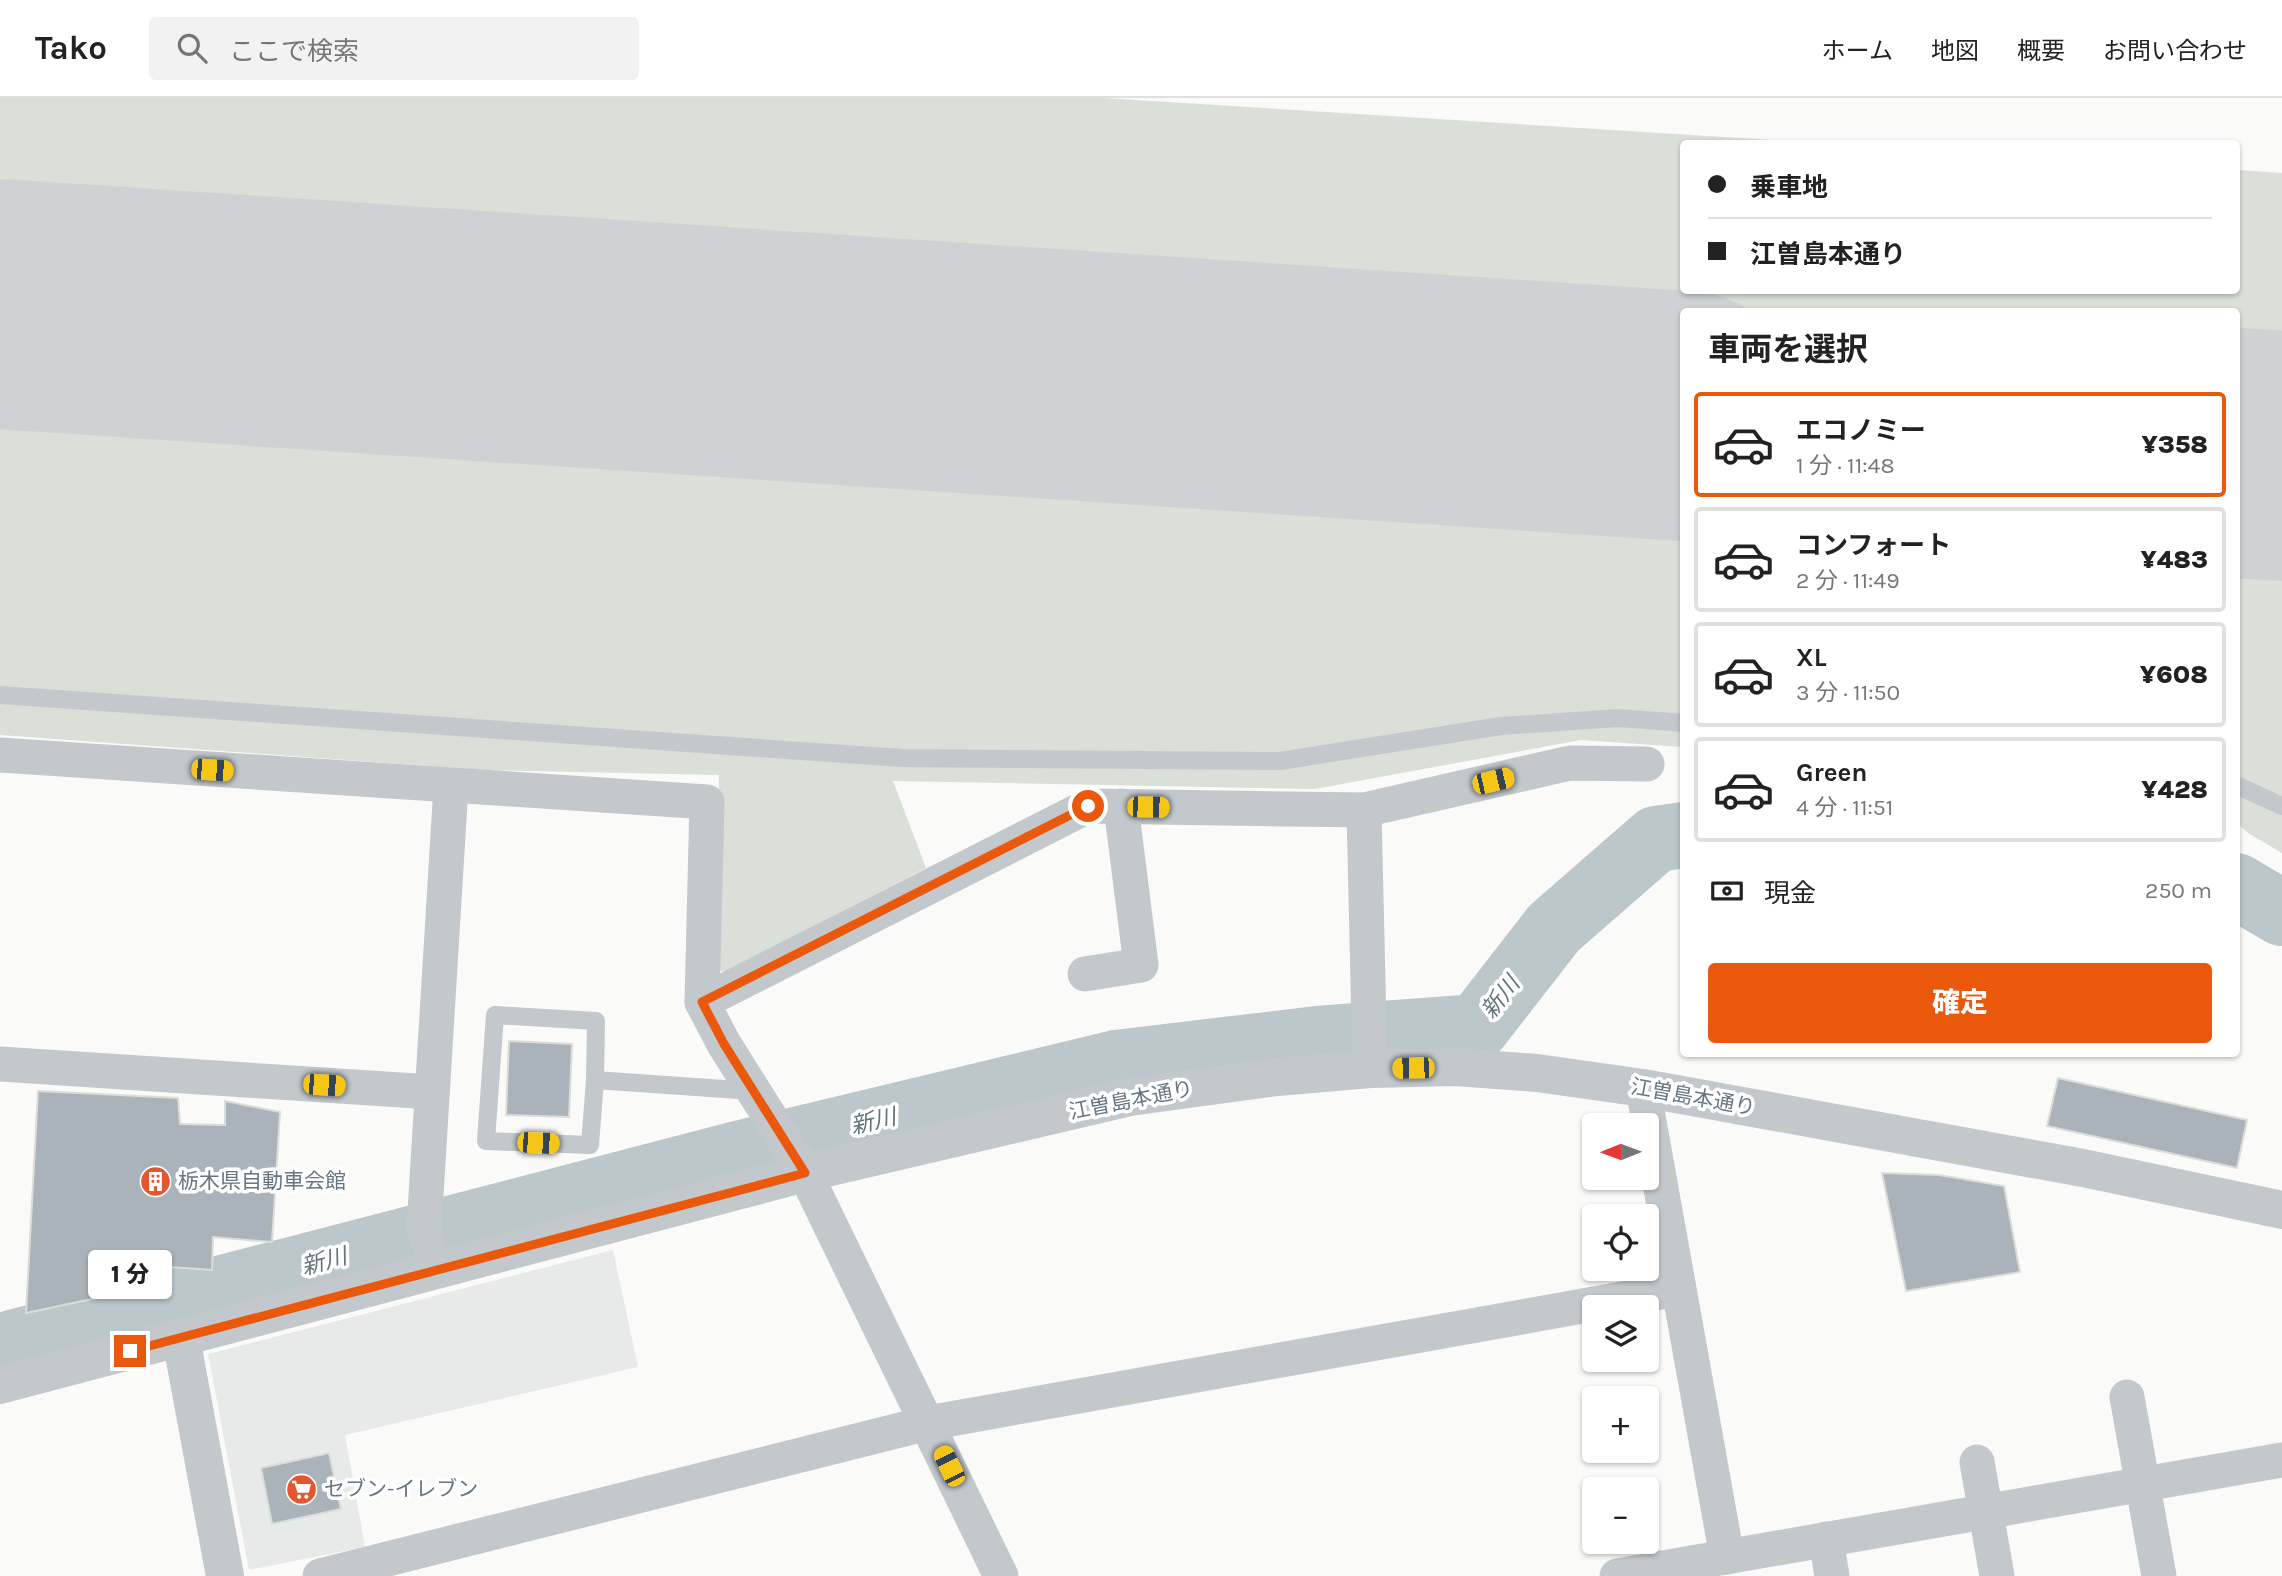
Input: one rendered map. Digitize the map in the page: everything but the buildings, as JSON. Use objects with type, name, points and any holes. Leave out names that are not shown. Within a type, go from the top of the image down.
[{"type":"street","points":[[0,755],[706,802],[702,1002],[724,1044],[805,1173],[1001,1576]]},
{"type":"street","points":[[702,1002],[1088,806],[1364,810],[1570,763],[1647,764]]},
{"type":"street","points":[[437,1271],[424,1228],[451,786]]},
{"type":"street","points":[[1085,974],[1141,965],[1121,806]]},
{"type":"street","points":[[1364,810],[1370,1069]]},
{"type":"street","points":[[0,1064],[432,1092]]},
{"type":"street","name":"江曽島本通り","points":[[0,1385],[805,1173],[1130,1097],[1277,1077],[1370,1069],[1483,1069],[1537,1073],[1643,1088],[2083,1168],[2282,1210]]},
{"type":"street","points":[[1643,1088],[1727,1557]]},
{"type":"street","points":[[320,1576],[928,1423],[1678,1289]]},
{"type":"street","points":[[181,1338],[225,1576]]},
{"type":"street","points":[[2127,1397],[2159,1576]]},
{"type":"street","points":[[1621,1576],[2142,1482],[2282,1460]]},
{"type":"street","points":[[1977,1462],[1997,1576]]},
{"type":"street","points":[[1826,1539],[1832,1576]]},
{"type":"lane","points":[[0,695],[902,758],[1280,761],[1502,726],[1618,718],[1680,723]]},
{"type":"lane","points":[[2240,787],[2282,806]]},
{"type":"lane","points":[[495,1015],[596,1021],[595,1080],[590,1145],[486,1141],[495,1015]]},
{"type":"lane","points":[[595,1080],[753,1091]]},
{"type":"shaded area","points":[[0,98],[1104,98],[1772,140],[1680,140],[1680,294],[2240,294],[2240,170],[2282,173],[2282,853],[2240,826],[2240,308],[1680,308],[1680,747],[1581,740],[1315,789],[893,781],[926,868],[727,971],[715,971],[719,775],[484,770],[0,735]]},
{"type":"shaded area","points":[[613,1250],[638,1367],[345,1435],[365,1547],[249,1570],[208,1354]]},
{"type":"waterway","name":"新川","points":[[0,1346],[734,1155],[1116,1063],[1317,1039],[1477,1027],[1554,928],[1656,839],[1680,836]]},
{"type":"waterway","name":"新川","points":[[2240,888],[2282,913]]},
{"type":"runway","points":[[0,304],[1680,416]]},
{"type":"runway","points":[[2240,453],[2282,456]]},
{"type":"place","name":"栃木県自動車会館","points":[[155,1181]]},
{"type":"place","name":"セブン-イレブン","points":[[301,1489]]},
{"type":"route","points":[[130,1351],[805,1173],[724,1044],[702,1002],[1088,806]]}]
